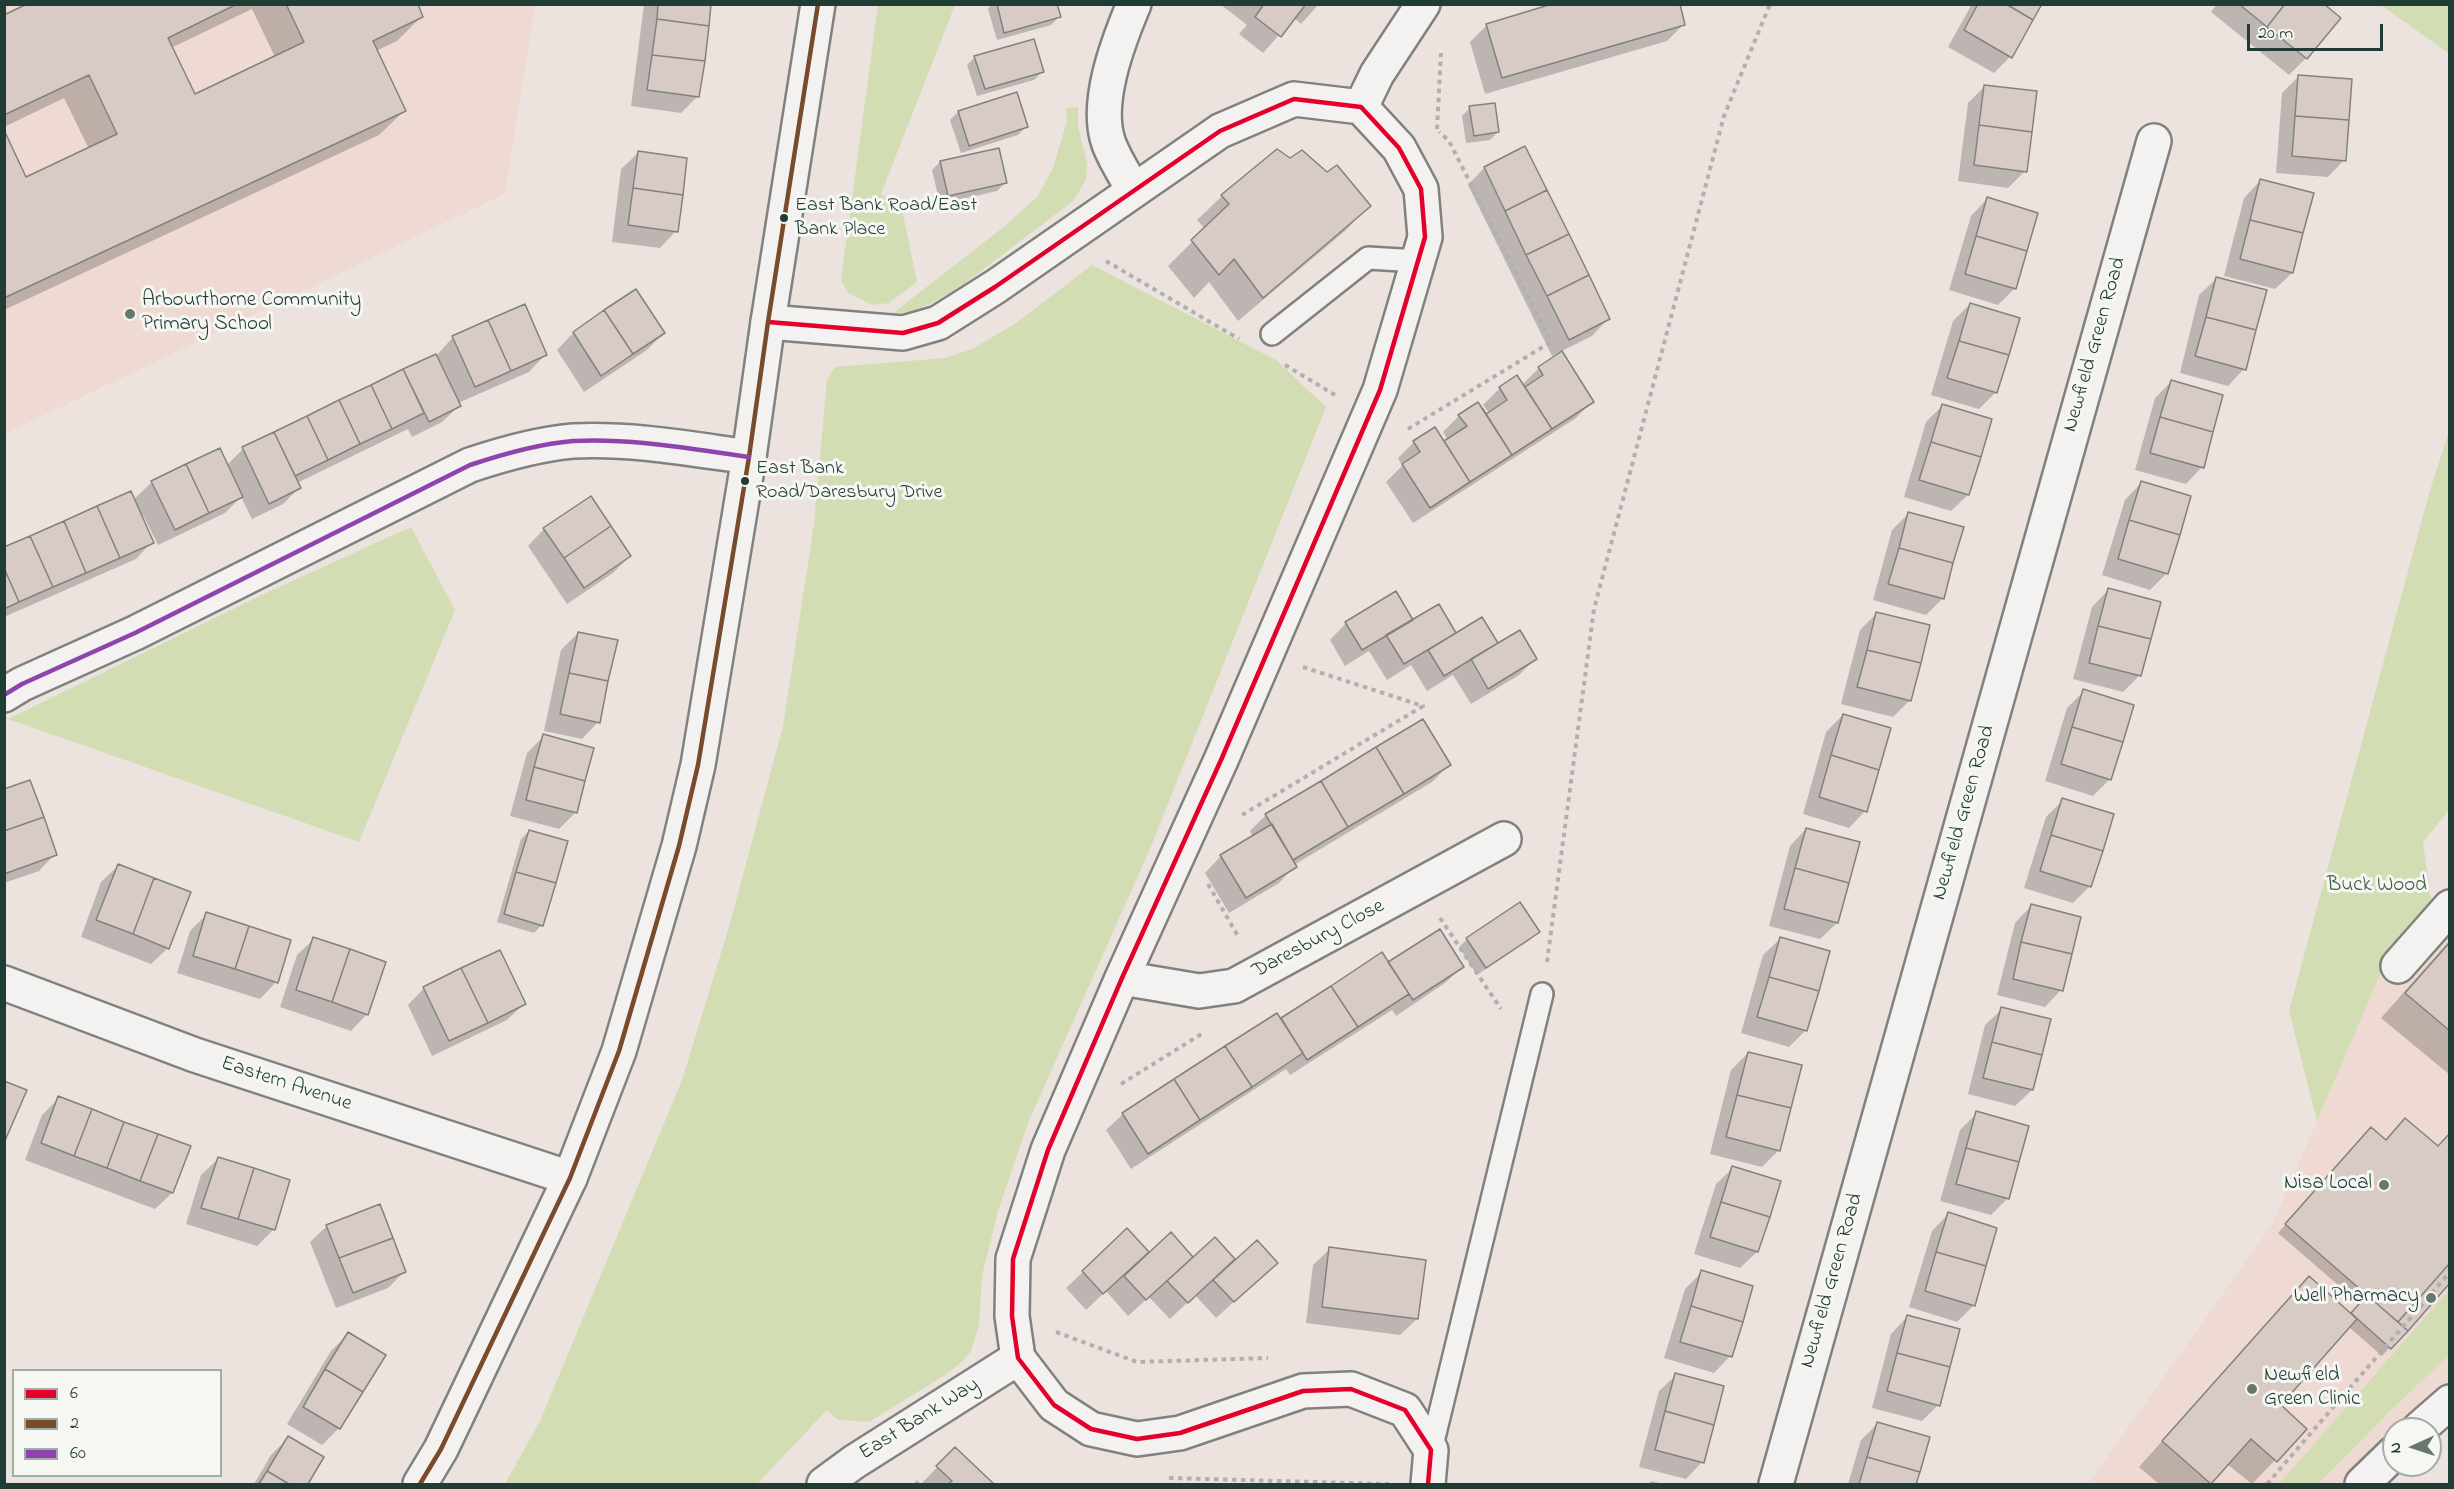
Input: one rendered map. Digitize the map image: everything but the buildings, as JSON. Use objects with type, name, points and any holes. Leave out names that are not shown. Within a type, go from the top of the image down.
[{"type":"street","points":[[420,1485],[441,1449],[570,1178],[619,1051],[679,846],[698,765],[749,457],[818,4]]},
{"type":"street","points":[[1133,189],[1108,143],[1105,119],[1106,96],[1115,59],[1134,4]]},
{"type":"street","points":[[1361,107],[1377,74],[1423,4]]},
{"type":"street","points":[[768,322],[903,333],[938,323],[995,287],[1133,189],[1220,131],[1294,99],[1361,107],[1399,148],[1421,189],[1425,237],[1380,390],[1048,1150],[1013,1259],[1012,1316],[1018,1358],[1054,1405],[1091,1429],[1137,1439],[1180,1434],[1303,1392],[1351,1389],[1405,1410],[1431,1450],[1428,1485]]},
{"type":"street","name":"Newfield Green Road","points":[[1776,1485],[2154,141]]},
{"type":"street","points":[[4,695],[22,684],[135,633],[470,465],[506,453],[539,446],[585,442],[663,445],[749,457]]},
{"type":"street","name":"Daresbury Close","points":[[1122,978],[1199,991],[1234,986],[1504,839]]},
{"type":"street","points":[[2398,966],[2450,907]]},
{"type":"street","name":"Eastern Avenue","points":[[4,982],[195,1055],[570,1178]]},
{"type":"street","name":"East Bank Way","points":[[824,1485],[854,1462],[1018,1358]]},
{"type":"street","points":[[2433,1417],[2450,1402]]},
{"type":"street","points":[[2362,1485],[2382,1465]]},
{"type":"lane","points":[[1272,334],[1368,258],[1418,261]]},
{"type":"lane","points":[[1431,1450],[1542,994]]},
{"type":"path","points":[[1542,994],[1594,609],[1725,116],[1770,4]]},
{"type":"path","points":[[1437,130],[1442,50]]},
{"type":"path","points":[[1407,429],[1551,342],[1449,141],[1428,122]]},
{"type":"path","points":[[1065,237],[1248,344]]},
{"type":"path","points":[[1276,360],[1369,416]]},
{"type":"path","points":[[1233,820],[1424,706],[1266,655]]},
{"type":"path","points":[[1178,853],[1193,844],[1196,862],[1239,938],[1256,974]]},
{"type":"path","points":[[1419,885],[1528,1050]]},
{"type":"path","points":[[2267,1485],[2450,1272]]},
{"type":"path","points":[[1012,1316],[1137,1362],[1274,1358]]},
{"type":"shaded area","name":"Arbourthorne Community Primary School","points":[[5,5],[535,5],[505,194],[5,434]]},
{"type":"shaded area","points":[[2449,888],[2449,1404],[2434,1417],[2382,1417],[2382,1465],[2362,1484],[2088,1484],[2273,1223],[2393,945]]},
{"type":"green space","points":[[878,5],[955,5],[881,194],[901,204],[917,282],[889,303],[873,305],[848,293],[841,280]]},
{"type":"green space","points":[[2381,5],[2449,5],[2449,54],[2448,53]]},
{"type":"green space","points":[[1078,107],[1078,126],[1087,164],[1086,180],[1073,201],[964,284],[934,302],[913,311],[892,314],[1006,225],[1037,197],[1053,168],[1067,121],[1066,108]]},
{"type":"green space","points":[[1092,265],[1276,360],[1326,407],[1150,849],[1028,1123],[998,1211],[982,1276],[979,1325],[971,1351],[962,1362],[945,1375],[869,1422],[838,1420],[827,1410],[757,1484],[505,1484],[540,1421],[682,1080],[729,927],[783,726],[814,524],[827,379],[835,367],[945,358],[972,349],[1016,323]]},
{"type":"green space","name":"Buck Wood","points":[[2449,431],[2450,809],[2423,842],[2432,906],[2393,945],[2317,1121],[2289,1011],[2430,490]]},
{"type":"green space","points":[[411,527],[455,610],[359,842],[8,719],[268,592]]},
{"type":"green space","points":[[2449,1290],[2449,1355],[2382,1417],[2318,1484],[2279,1484]]},
{"type":"transit line","name":"2","points":[[420,1484],[441,1449],[570,1178],[619,1051],[679,846],[698,765],[749,457],[818,4]]},
{"type":"transit line","name":"6","points":[[768,322],[903,333],[938,323],[995,287],[1220,131],[1294,99],[1361,107],[1399,148],[1421,189],[1425,237],[1380,390],[1221,760],[1122,978],[1048,1150],[1013,1259],[1012,1316],[1018,1358],[1054,1405],[1091,1429],[1137,1439],[1180,1433],[1303,1391],[1351,1389],[1405,1410],[1431,1450],[1428,1484]]},
{"type":"transit line","name":"60","points":[[4,695],[22,684],[135,633],[482,461],[547,444],[595,440],[661,445],[749,457]]},
{"type":"place","name":"East Bank Road/East Bank Place","points":[[784,218]]},
{"type":"place","name":"Arbourthorne Community Primary School","points":[[130,314]]},
{"type":"place","name":"East Bank Road/Daresbury Drive","points":[[745,481]]},
{"type":"place","name":"Nisa Local","points":[[2384,1185]]},
{"type":"place","name":"Well Pharmacy","points":[[2431,1298]]},
{"type":"place","name":"Newfield Green Clinic","points":[[2252,1389]]}]
